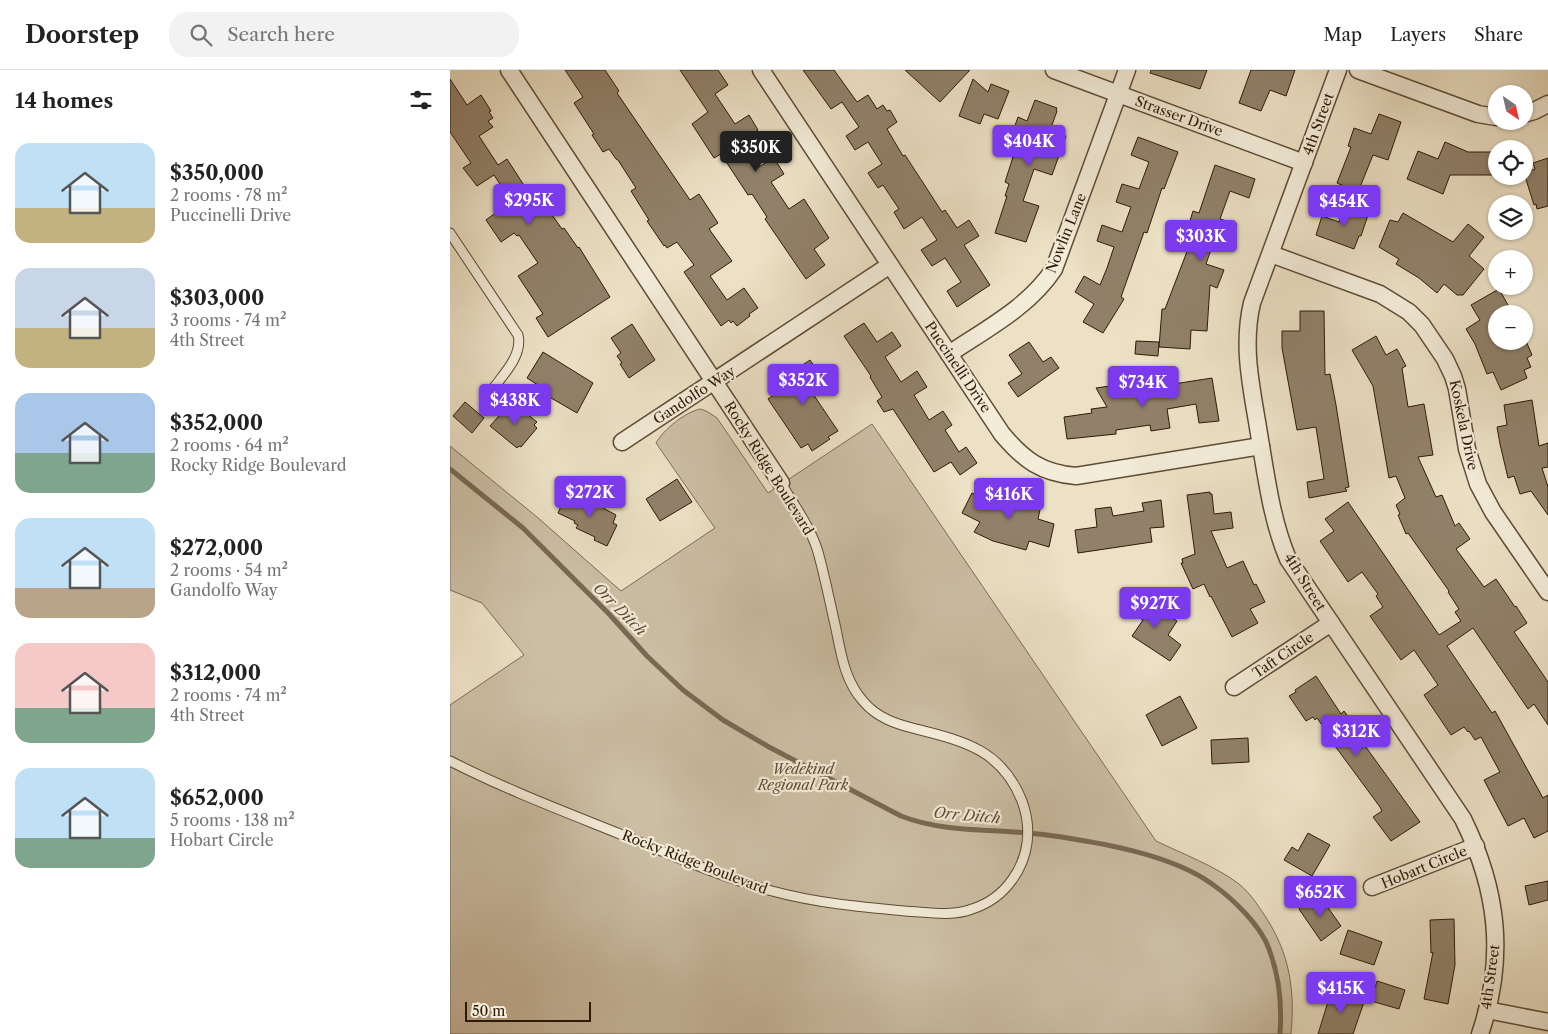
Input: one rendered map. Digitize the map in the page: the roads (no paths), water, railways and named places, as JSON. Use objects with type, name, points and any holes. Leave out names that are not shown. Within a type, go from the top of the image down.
[{"type":"street","name":"Rocky Ridge Boulevard","points":[[509,70],[781,483]]},
{"type":"street","name":"Puccinelli Drive","points":[[761,70],[1002,434],[1023,456],[1045,470],[1061,474],[1087,475],[1261,446]]},
{"type":"street","name":"Strasser Drive","points":[[1054,70],[1304,163]]},
{"type":"street","name":"Nowlin Lane","points":[[949,354],[1012,312],[1026,301],[1046,280],[1059,256],[1127,70]]},
{"type":"street","name":"4th Street","points":[[1338,70],[1252,303],[1246,339],[1247,359],[1275,524],[1288,560],[1459,812],[1476,846],[1488,884],[1496,931],[1493,980],[1480,1034]]},
{"type":"street","points":[[1358,70],[1478,114],[1488,116]]},
{"type":"street","points":[[1533,112],[1548,104]]},
{"type":"street","name":"Koskela Drive","points":[[1271,254],[1380,294],[1409,312],[1422,325],[1438,347],[1453,376],[1467,449],[1478,484],[1493,512],[1548,592]]},
{"type":"street","name":"Gandolfo Way","points":[[622,442],[890,265]]},
{"type":"street","name":"Taft Circle","points":[[1234,687],[1331,622]]},
{"type":"street","name":"Hobart Circle","points":[[1372,888],[1476,846]]},
{"type":"street","points":[[1487,1010],[1548,1022]]},
{"type":"lane","points":[[450,233],[518,335],[520,341],[519,350],[492,390]]},
{"type":"lane","name":"Rocky Ridge Boulevard","points":[[450,761],[526,796],[719,874],[772,891],[811,900],[864,908],[945,914],[971,910],[991,901],[1007,886],[1021,867],[1028,843],[1027,821],[1022,801],[1010,778],[996,761],[979,748],[956,739],[896,724],[877,714],[862,701],[850,683],[843,664],[817,548],[781,483]]},
{"type":"waterway","name":"Orr Ditch","points":[[450,469],[523,528],[610,615],[647,656],[683,690],[723,720],[769,747],[901,816],[918,822],[936,826],[1029,833],[1088,841],[1155,857],[1176,865],[1212,884],[1242,910],[1257,927],[1266,942],[1278,982],[1281,1013],[1280,1034]]},
{"type":"park label","name":"Wedekind Regional Park","points":[[803,778]]}]
